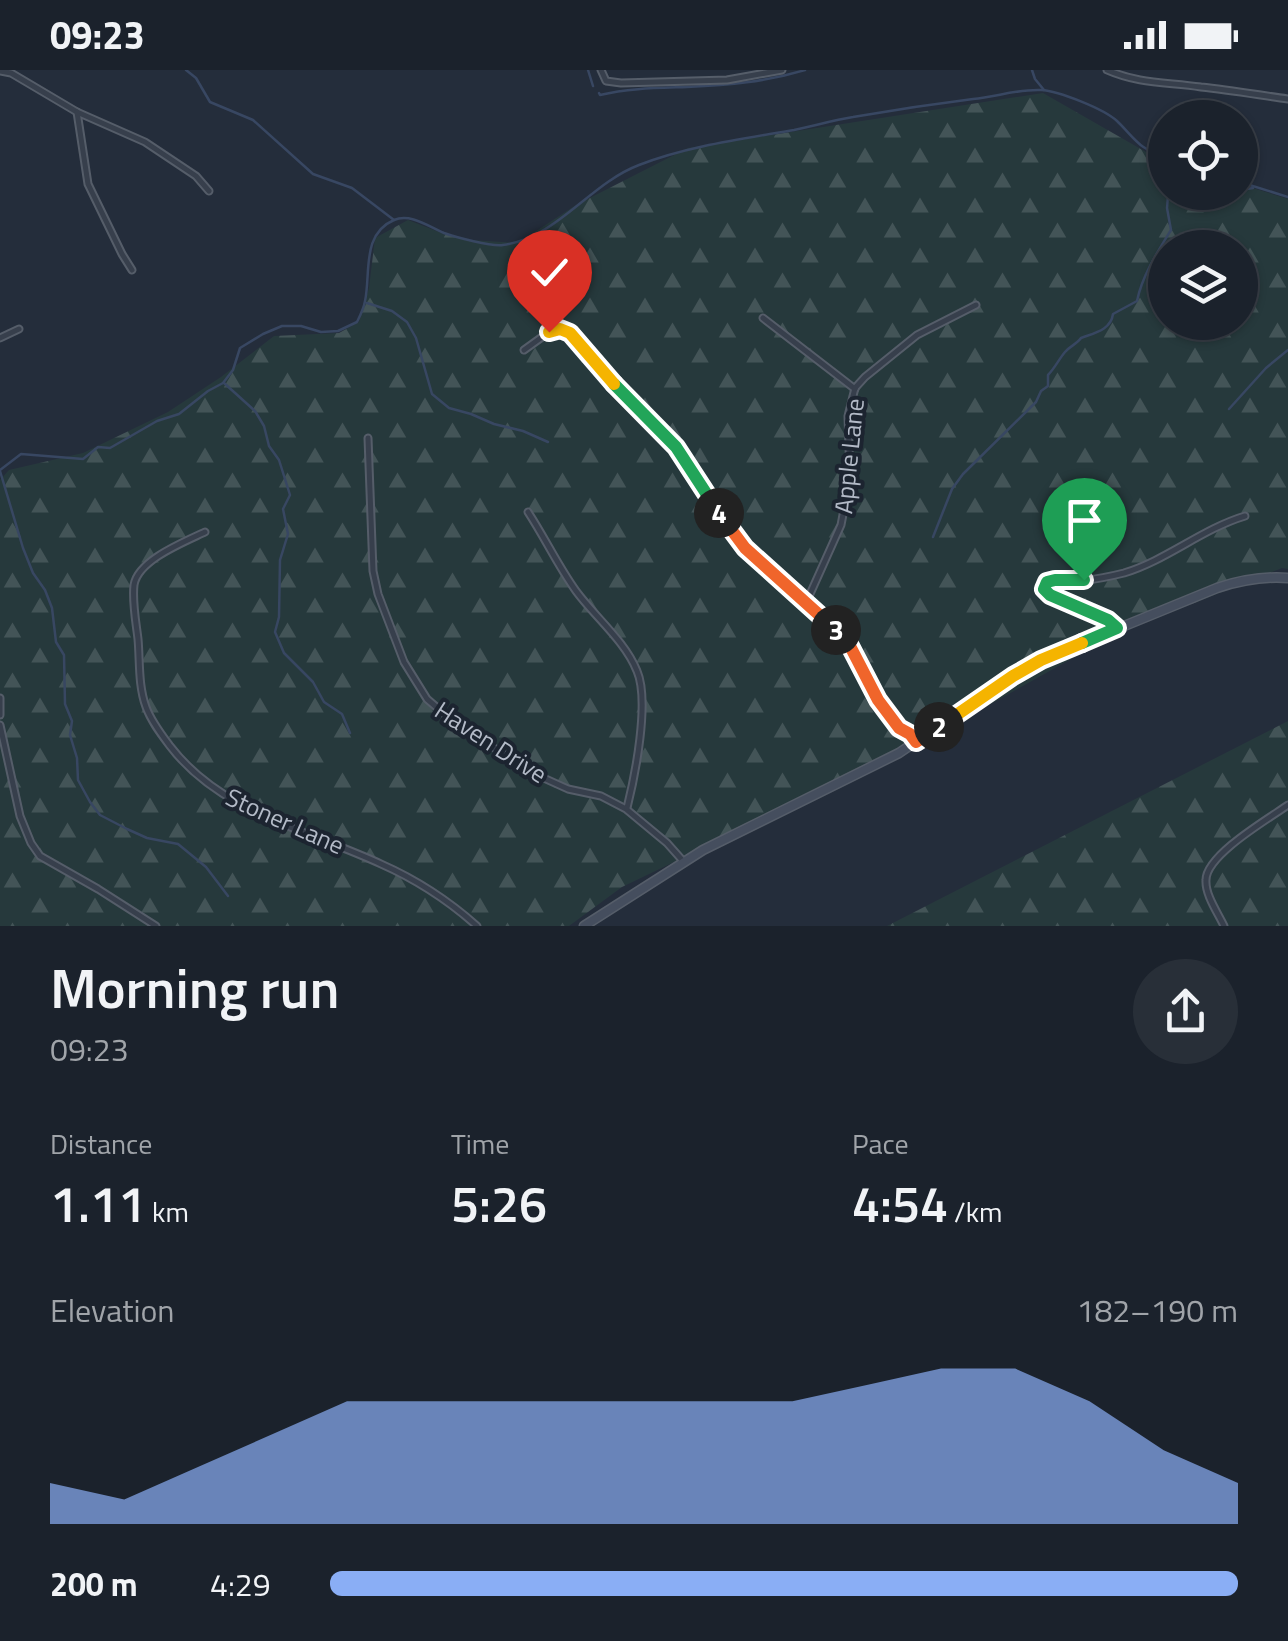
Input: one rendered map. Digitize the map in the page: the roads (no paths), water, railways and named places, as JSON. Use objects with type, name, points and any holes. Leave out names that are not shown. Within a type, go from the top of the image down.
[{"type":"main road","points":[[584,926],[716,843],[868,770],[1041,660],[1217,588],[1269,576],[1288,578]]},
{"type":"street","points":[[601,70],[606,80],[621,83],[727,80],[782,70]]},
{"type":"street","points":[[1107,70],[1148,83],[1288,99]]},
{"type":"street","points":[[0,72],[10,73],[77,112],[126,132],[165,154],[210,191]]},
{"type":"street","points":[[77,112],[88,184],[132,270]]},
{"type":"street","name":"Apple Lane","points":[[806,603],[841,524],[850,478],[848,416],[854,389],[917,335],[976,306]]},
{"type":"street","points":[[763,318],[854,389]]},
{"type":"street","points":[[524,350],[549,332],[560,329],[570,333],[676,447],[745,548],[850,646],[878,700],[899,728],[916,742]]},
{"type":"street","points":[[0,338],[19,330]]},
{"type":"street","name":"Haven Drive","points":[[368,438],[373,571],[385,618],[414,681],[427,699],[441,713],[522,766],[568,789],[601,796],[626,809],[667,842],[684,862]]},
{"type":"street","points":[[528,512],[567,579],[638,673],[640,744],[626,809]]},
{"type":"street","points":[[1117,628],[1108,620],[1050,595],[1047,582],[1098,578],[1138,568],[1225,522],[1245,516]]},
{"type":"street","name":"Stoner Lane","points":[[205,532],[148,564],[134,583],[142,692],[154,724],[181,760],[209,786],[267,817],[383,864],[477,926]]},
{"type":"street","points":[[0,698],[0,714]]},
{"type":"street","points":[[0,726],[20,816],[30,843],[40,856],[156,926]]},
{"type":"street","points":[[1224,926],[1207,890],[1205,878],[1211,864],[1288,805]]},
{"type":"waterway","points":[[186,70],[196,78],[210,102],[253,120],[313,174],[352,188],[394,220]]},
{"type":"waterway","points":[[588,70],[593,86]]},
{"type":"waterway","points":[[599,93],[732,84],[805,70]]},
{"type":"waterway","points":[[1032,70],[1044,90]]},
{"type":"waterway","points":[[0,470],[21,454],[83,459],[98,447],[110,448],[157,421],[179,414],[223,383],[233,370],[240,348],[282,326],[321,332],[338,331],[357,322],[376,235],[400,218],[413,219],[456,237],[503,245],[557,222],[621,174],[677,153],[846,118],[1023,91],[1049,91],[1092,106],[1111,116],[1148,149]]},
{"type":"waterway","points":[[1258,188],[1288,197]]},
{"type":"waterway","points":[[933,537],[952,489],[1036,402],[1048,386],[1048,375],[1065,352],[1081,338],[1105,327],[1113,314],[1137,301],[1147,273],[1171,230],[1167,210]]},
{"type":"waterway","points":[[367,303],[392,311],[407,322],[416,338],[432,394],[449,408],[548,442]]},
{"type":"waterway","points":[[1229,409],[1288,350]]},
{"type":"waterway","points":[[224,383],[255,411],[264,426],[290,495],[283,509],[288,534],[280,560],[275,632],[284,653],[313,682],[324,702],[342,714],[350,733]]},
{"type":"waterway","points":[[0,471],[23,548],[52,608],[56,642],[64,655],[65,704],[72,721],[70,735],[78,780],[100,815],[147,838],[178,844],[206,867],[228,896]]}]
